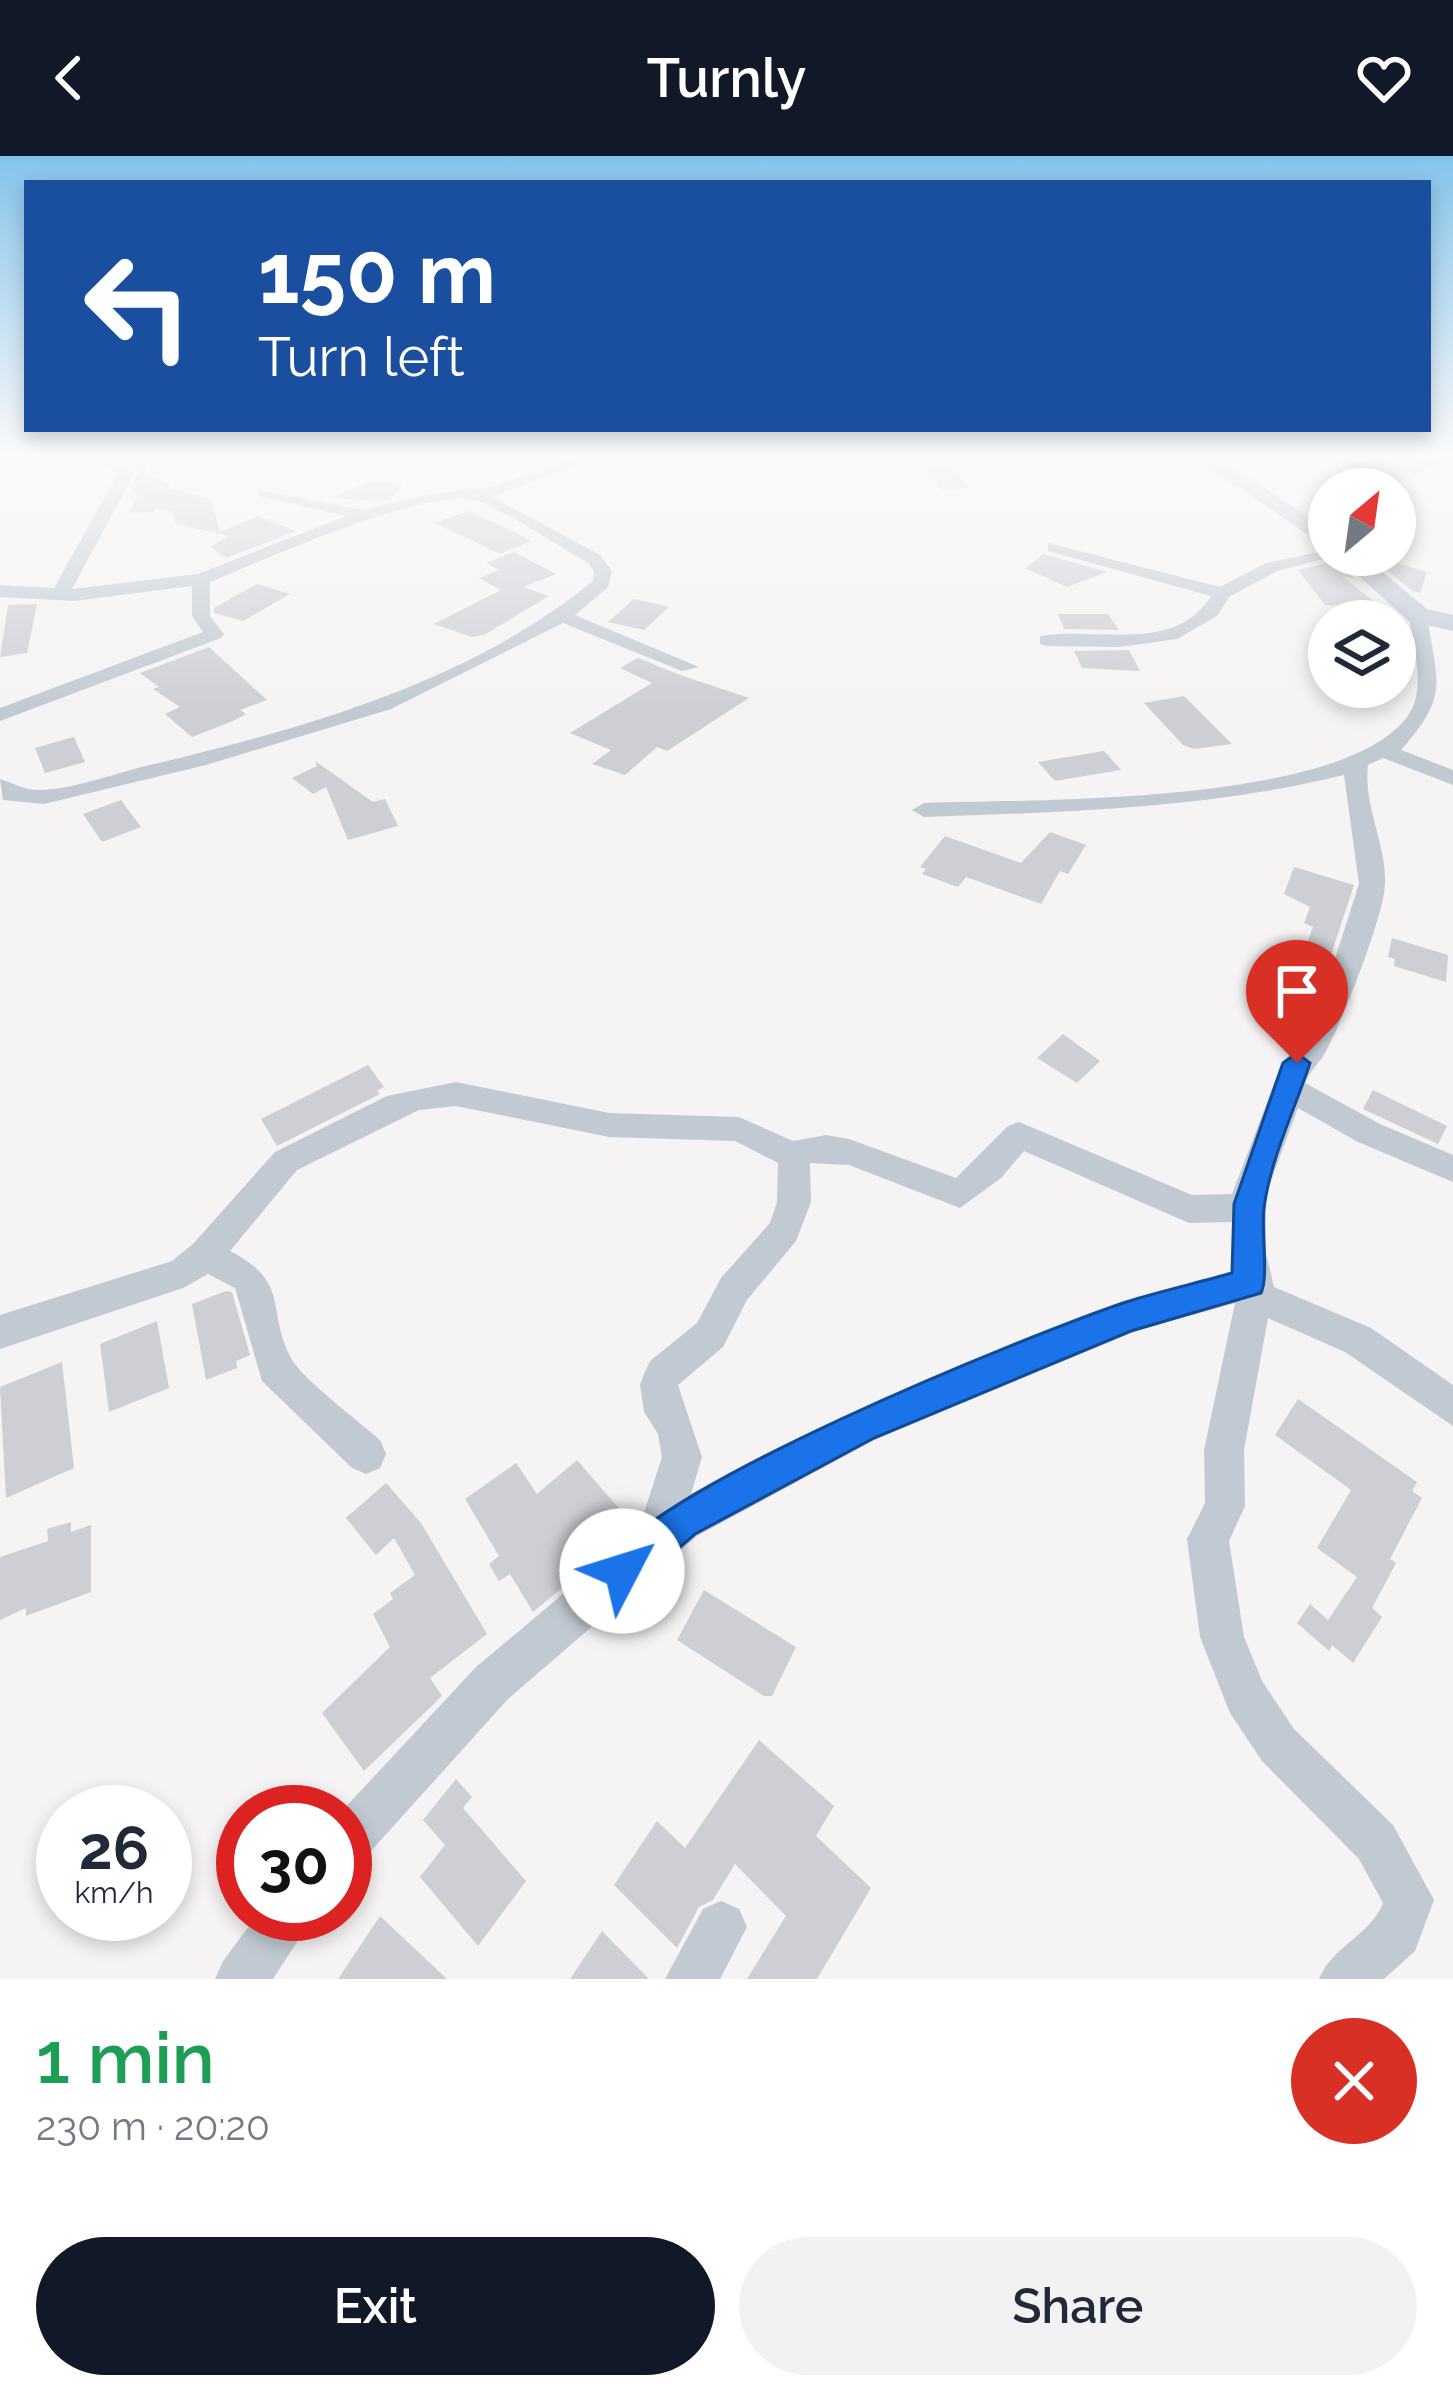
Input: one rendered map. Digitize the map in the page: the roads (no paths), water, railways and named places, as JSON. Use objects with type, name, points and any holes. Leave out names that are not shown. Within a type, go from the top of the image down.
[{"type":"street","points":[[60,594],[90,540]]},
{"type":"street","points":[[1,592],[146,589],[201,579],[300,540]]},
{"type":"street","points":[[0,786],[11,795],[44,797],[198,760],[424,689],[562,616],[602,584],[603,572],[594,559],[559,540]]},
{"type":"street","points":[[1054,547],[1222,593],[1272,567],[1308,560]]},
{"type":"street","points":[[1367,576],[1453,666]]},
{"type":"street","points":[[0,715],[214,634],[201,616],[201,579]]},
{"type":"street","points":[[1047,640],[1155,636],[1188,630],[1217,607],[1222,593]]},
{"type":"street","points":[[562,616],[689,668]]},
{"type":"street","points":[[1419,629],[1453,623]]},
{"type":"street","points":[[1419,629],[1453,649]]},
{"type":"street","points":[[924,810],[1242,792],[1358,766],[1405,740],[1421,716],[1428,664],[1419,629]]},
{"type":"street","points":[[1387,752],[1453,778]]},
{"type":"street","points":[[1345,1979],[1397,1933],[1409,1900],[1376,1842],[1278,1745],[1246,1697],[1222,1637],[1208,1539],[1225,1506],[1224,1450],[1256,1282],[1249,1253],[1249,1204],[1297,1063],[1311,1051],[1346,968],[1372,884],[1353,785],[1358,766]]},
{"type":"street","points":[[1288,1088],[1369,1133],[1453,1169]]},
{"type":"street","points":[[0,1332],[183,1274],[286,1161],[419,1098],[456,1094],[609,1125],[739,1129],[794,1156]]},
{"type":"street","points":[[1276,1129],[1258,1160],[1249,1204],[1245,1262],[1250,1282],[1261,1298],[1321,1321],[1373,1350],[1453,1408]]},
{"type":"street","points":[[656,1544],[664,1502],[682,1456],[675,1425],[663,1412],[659,1384],[663,1375],[710,1335],[734,1289],[784,1231],[794,1202],[794,1156],[801,1148],[817,1145],[841,1150],[961,1194],[1018,1135],[1189,1209],[1217,1211],[1249,1204]]},
{"type":"street","points":[[205,1255],[247,1277],[259,1303],[275,1370],[366,1454]]},
{"type":"street","points":[[372,1814],[492,1683],[682,1521],[862,1426],[1127,1317],[1250,1282]]},
{"type":"street","points":[[691,1979],[721,1927]]},
{"type":"street","points":[[241,1979],[270,1941]]}]
